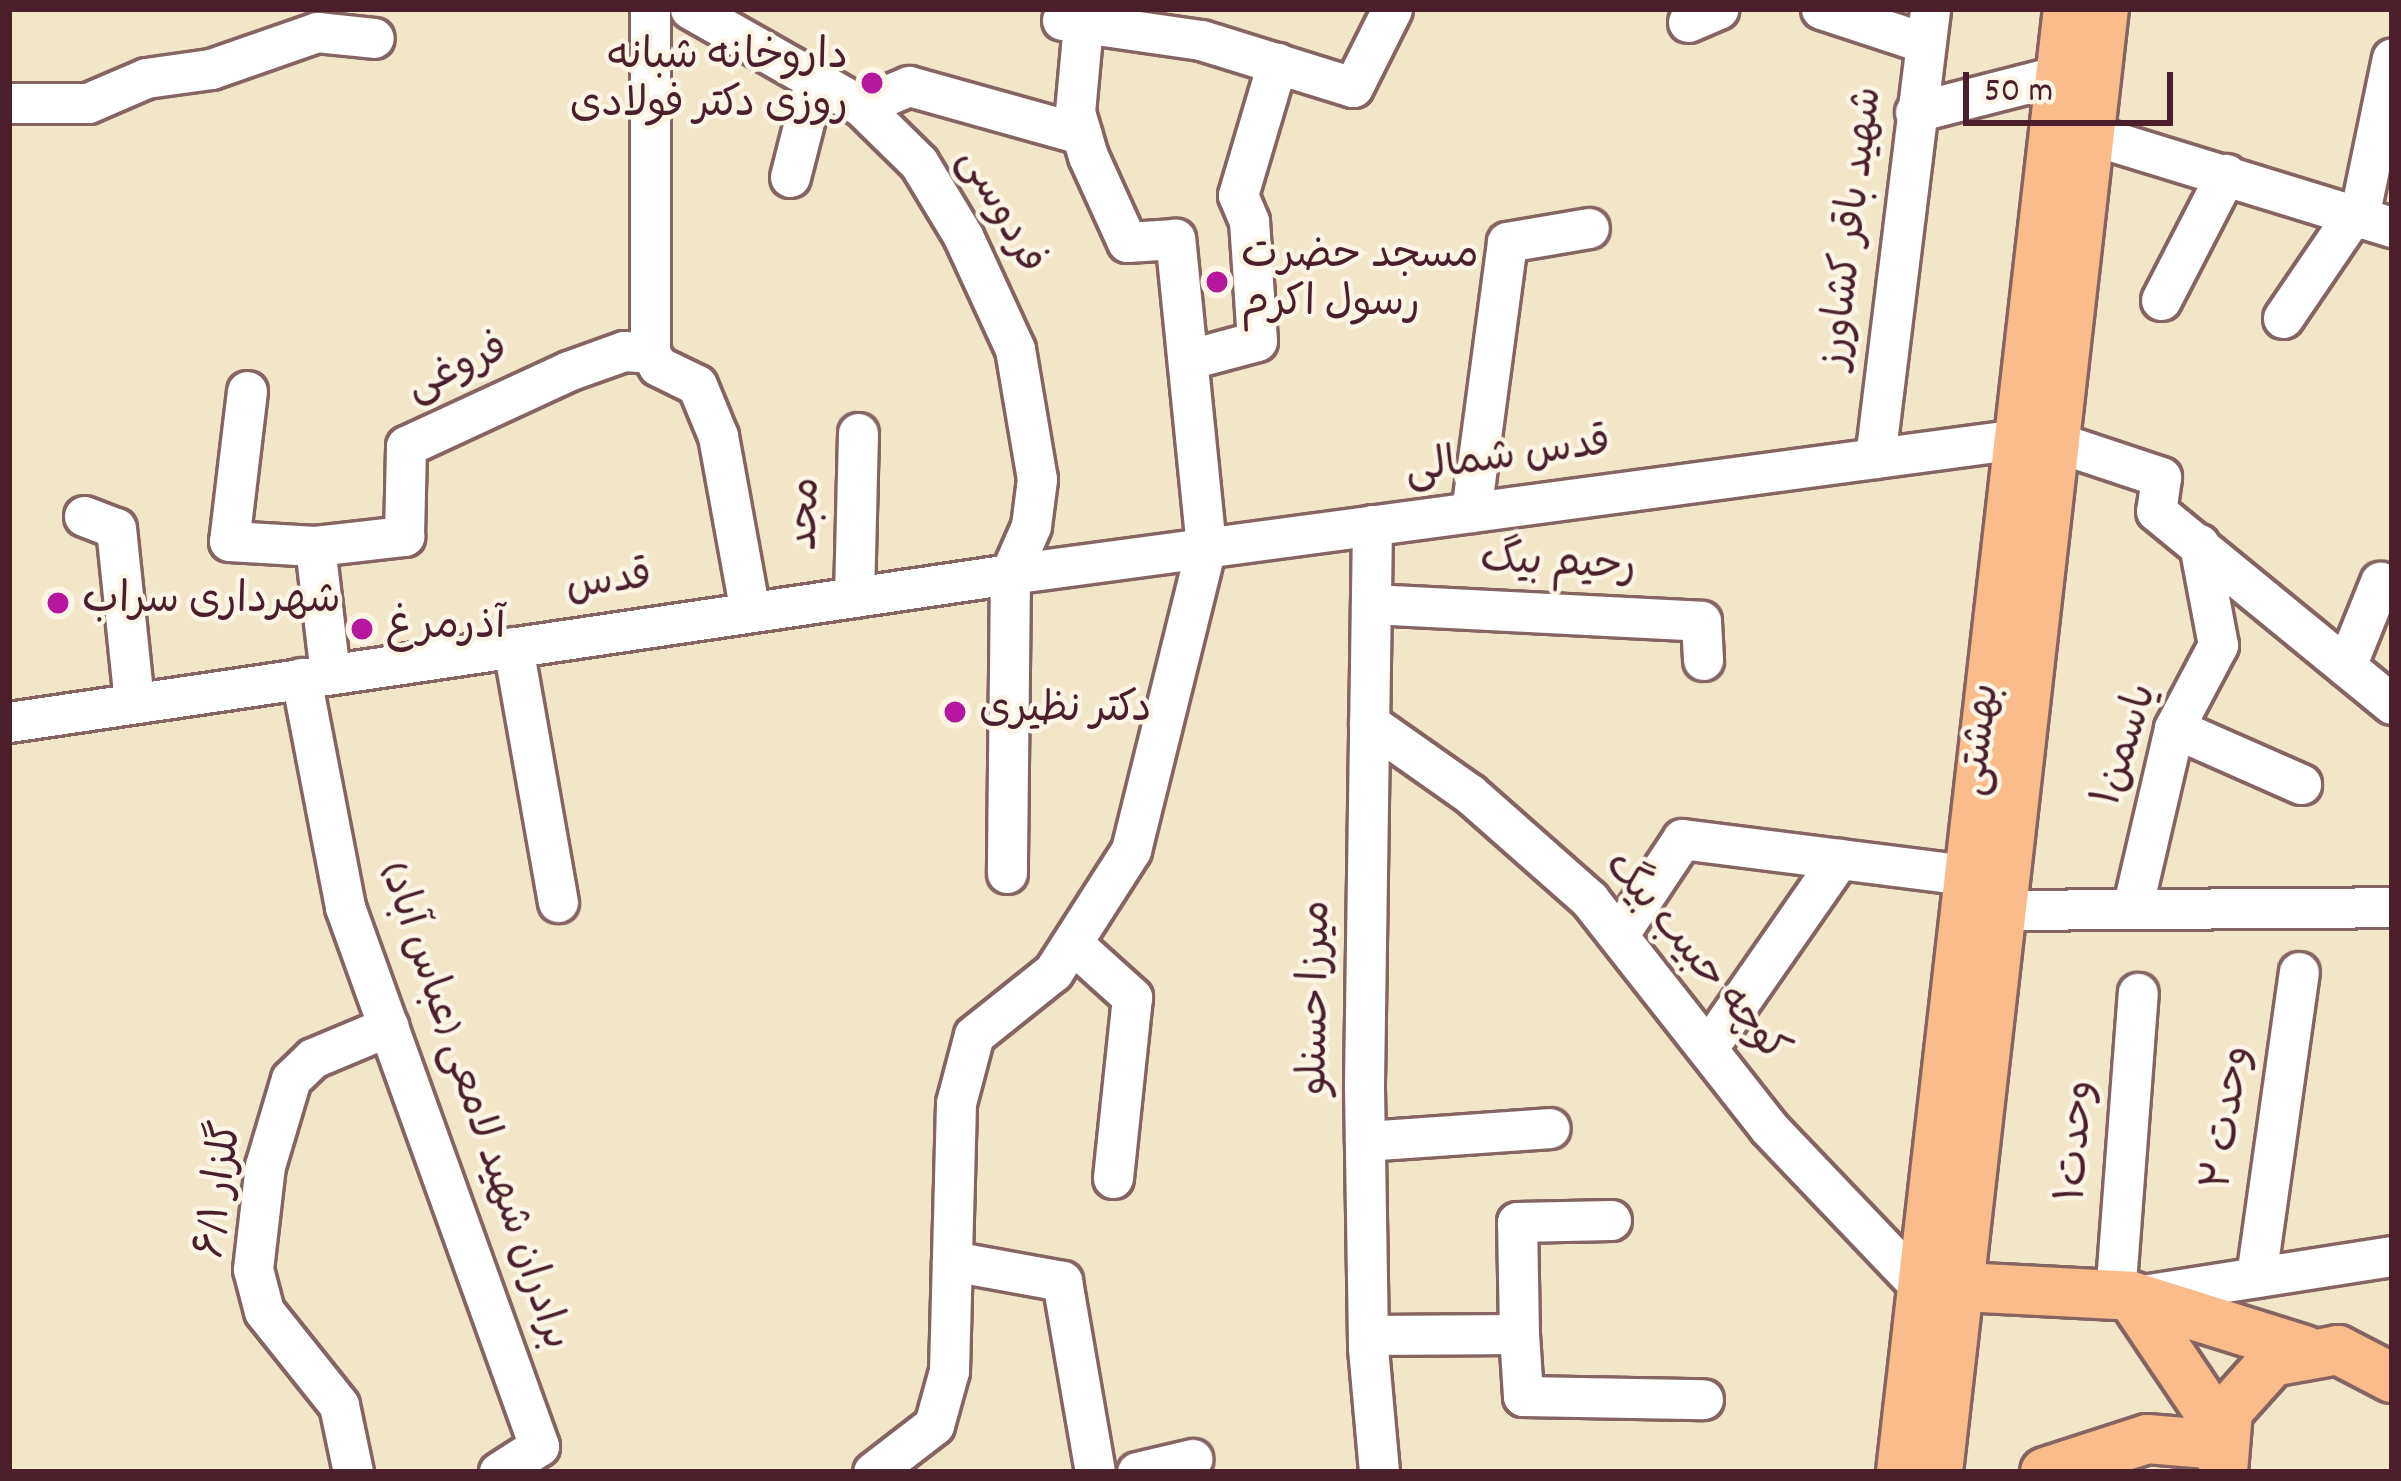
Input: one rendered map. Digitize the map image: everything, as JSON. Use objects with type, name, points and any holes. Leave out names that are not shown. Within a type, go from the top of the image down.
[{"type":"main road","name":"بهشتی","points":[[1901,1472],[1937,1286],[2035,440],[2068,9]]},
{"type":"main road","name":"بهشتی","points":[[2035,440],[2090,134],[2104,9]]},
{"type":"main road","name":"بهشتی","points":[[1937,1286],[1938,1472]]},
{"type":"main road","points":[[1937,1286],[2123,1296],[2304,1351],[2385,1366]]},
{"type":"main road","points":[[2123,1296],[2222,1450]]},
{"type":"main road","points":[[2222,1450],[2246,1383],[2304,1351]]},
{"type":"main road","points":[[2045,1472],[2146,1439],[2222,1450]]},
{"type":"street","points":[[650,9],[650,353],[658,366],[697,385],[718,436],[750,612]]},
{"type":"street","name":"فردوسی","points":[[690,9],[861,106],[919,163],[963,236],[1015,349],[1037,479],[1031,526],[1010,574]]},
{"type":"street","points":[[873,1472],[934,1426],[949,1371],[956,1103],[974,1035],[1053,972],[1131,850],[1206,547],[1175,239],[1127,242],[1075,112],[1074,17],[1202,40],[1353,87],[1392,9]]},
{"type":"street","points":[[1821,9],[1928,26]]},
{"type":"street","name":"شهید باقر کشاورز","points":[[1875,458],[1928,26]]},
{"type":"street","points":[[9,103],[88,103],[146,78],[211,69],[316,32],[374,38]]},
{"type":"street","points":[[2283,318],[2368,220],[2392,58]]},
{"type":"street","points":[[1190,358],[1258,341],[1249,221],[1238,195],[1277,63]]},
{"type":"street","points":[[1916,112],[2060,75]]},
{"type":"street","points":[[790,177],[815,80]]},
{"type":"street","points":[[861,106],[909,86],[1081,134]]},
{"type":"street","points":[[2090,134],[2368,220]]},
{"type":"street","points":[[2161,300],[2226,175]]},
{"type":"street","points":[[1472,512],[1508,242],[1589,228]]},
{"type":"street","name":"فروغی","points":[[247,391],[229,541],[315,546],[404,536],[406,446],[568,371],[624,351],[650,353]]},
{"type":"street","name":"مجد","points":[[854,597],[858,433]]},
{"type":"street","points":[[2035,440],[2161,477],[2156,511],[2392,704]]},
{"type":"street","name":"قدس شمالی","points":[[1010,574],[2035,440]]},
{"type":"street","points":[[84,517],[116,528],[134,703]]},
{"type":"street","name":"میرزا حسنلو","points":[[1372,525],[1365,1141],[1368,1335],[1379,1472]]},
{"type":"street","name":"یاسمن۱","points":[[2132,909],[2174,728],[2218,645],[2199,544]]},
{"type":"street","points":[[315,546],[315,676]]},
{"type":"street","points":[[1007,873],[1010,574]]},
{"type":"street","name":"قدس","points":[[9,722],[1010,574]]},
{"type":"street","points":[[2346,666],[2380,582]]},
{"type":"street","name":"رحیم بیگ","points":[[1371,604],[1701,621],[1703,660]]},
{"type":"street","points":[[513,647],[558,902]]},
{"type":"street","name":"برادران شهید لامعی (عباس آباد)","points":[[315,676],[346,907],[539,1447],[499,1472]]},
{"type":"street","name":"کوچه حبیب بیگ","points":[[1369,723],[1470,794],[1618,934],[1769,1127],[1937,1286]]},
{"type":"street","points":[[2174,728],[2301,784]]},
{"type":"street","points":[[1618,934],[1682,839],[1839,859],[1982,893],[2132,909],[2392,907]]},
{"type":"street","points":[[1709,1046],[1839,859]]},
{"type":"street","points":[[1072,943],[1132,997],[1113,1178]]},
{"type":"street","name":"وحدت ۲","points":[[2256,1277],[2299,972]]},
{"type":"street","name":"وحدت۱","points":[[2123,1296],[2138,993]]},
{"type":"street","name":"گلزار ۶/۱","points":[[353,1472],[339,1405],[264,1310],[253,1269],[265,1166],[291,1079],[313,1058],[389,1026]]},
{"type":"street","points":[[1365,1141],[1550,1128]]},
{"type":"street","points":[[1611,1220],[1517,1222],[1523,1396],[1703,1399]]},
{"type":"street","points":[[2123,1296],[2392,1256]]},
{"type":"street","points":[[952,1261],[1062,1281],[1095,1472]]},
{"type":"street","points":[[1368,1335],[1519,1334]]},
{"type":"street","points":[[1136,1472],[1192,1459]]},
{"type":"place","name":"داروخانه شبانه روزی دکتر فولادی","points":[[872,83]]},
{"type":"place","name":"مسجد حضرت رسول اکرم","points":[[1217,282]]},
{"type":"place","name":"شهرداری سراب","points":[[58,603]]},
{"type":"place","name":"آذرمرغ","points":[[362,629]]},
{"type":"place","name":"دکتر نظیری","points":[[955,712]]}]
